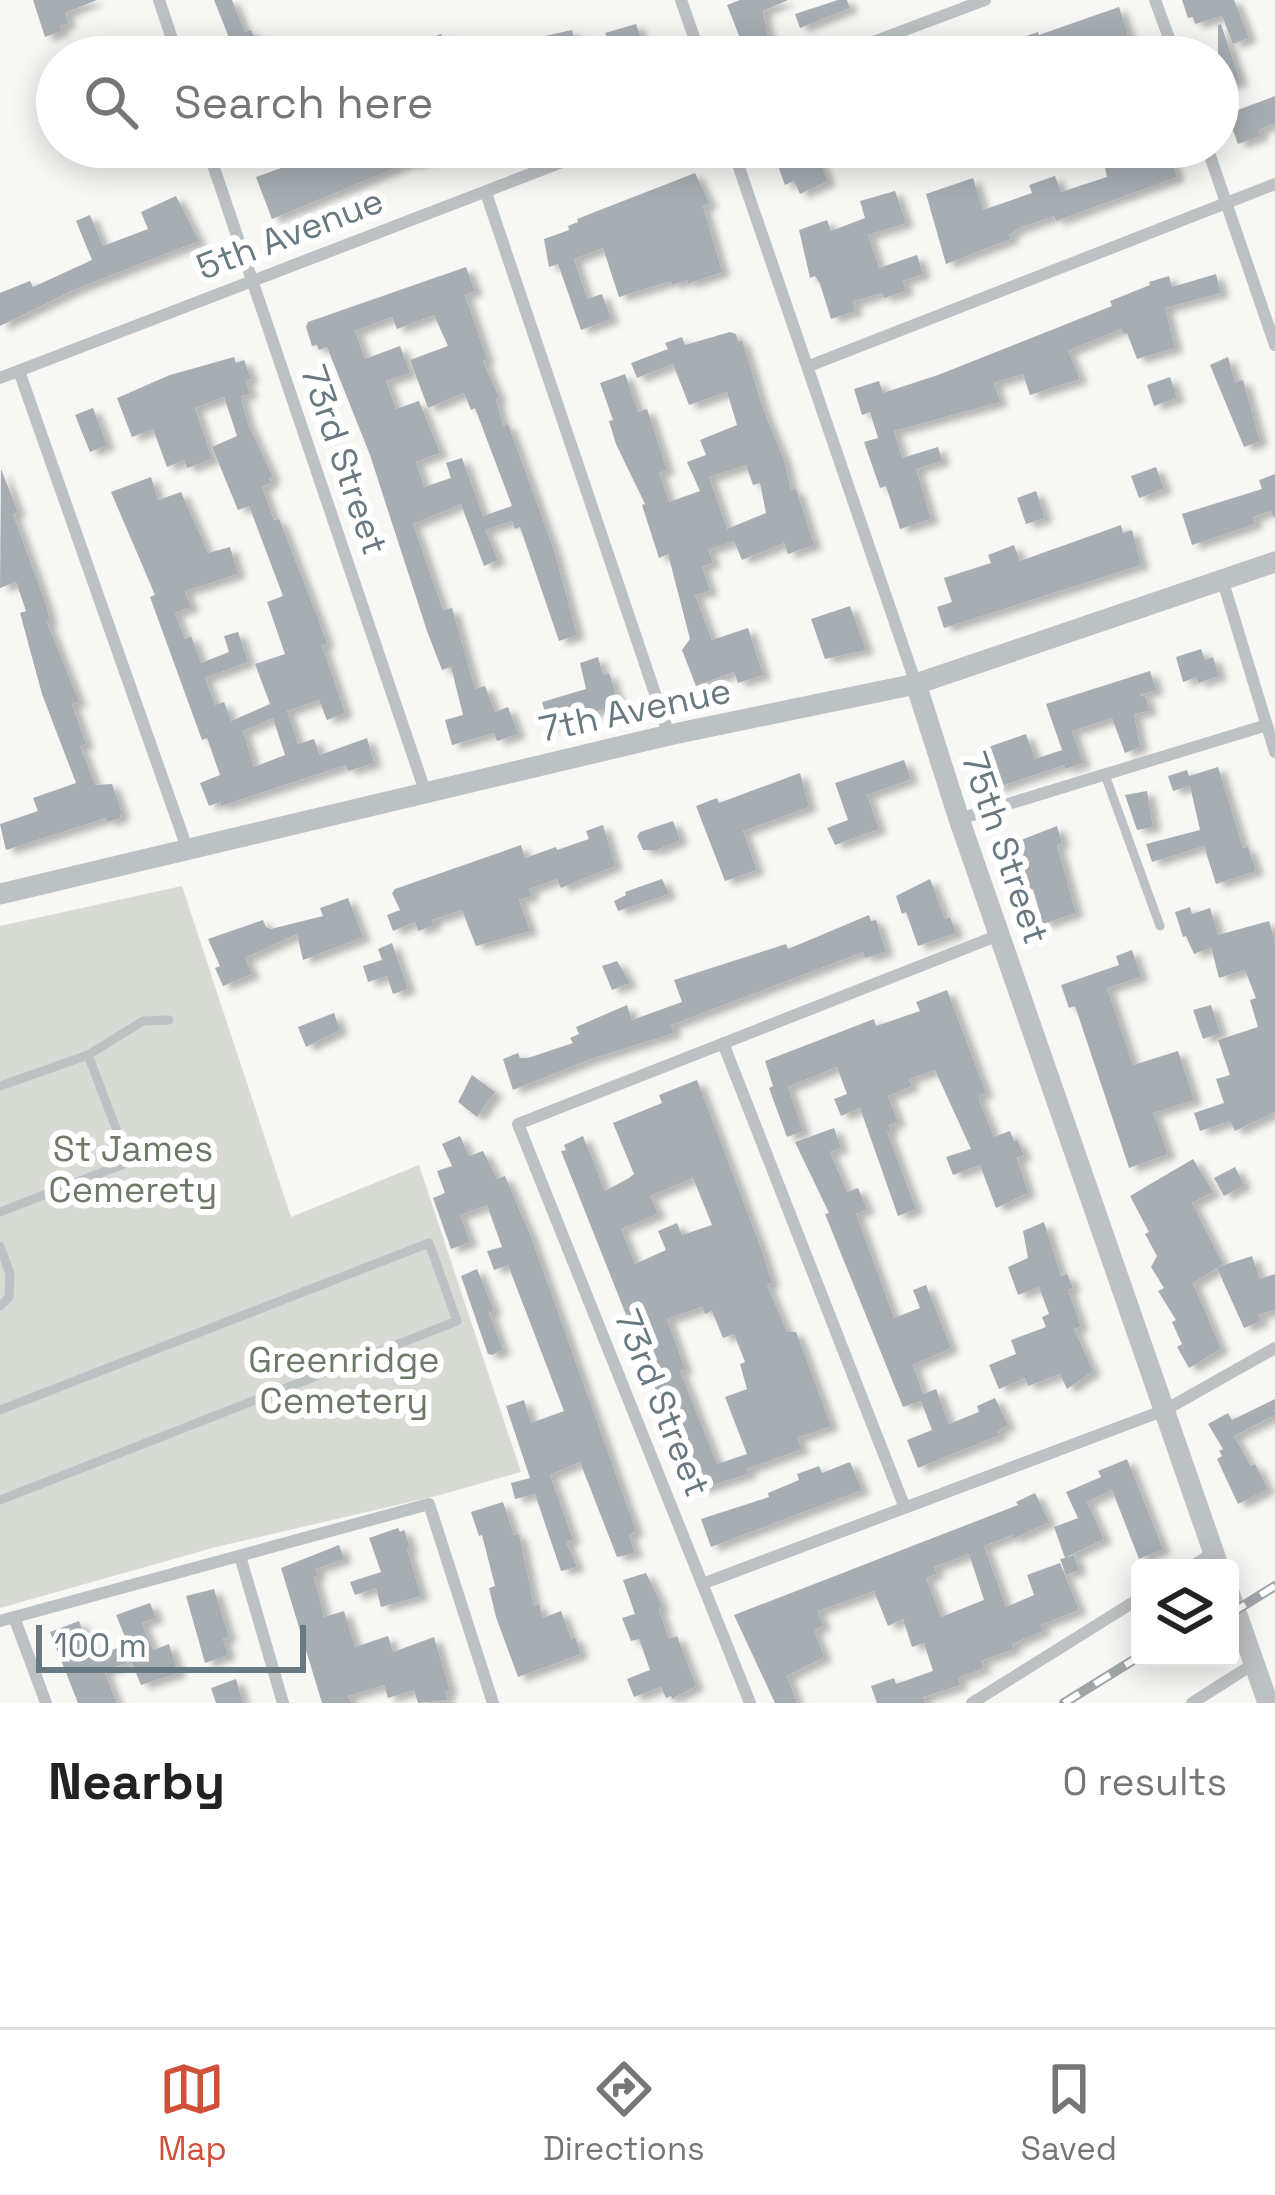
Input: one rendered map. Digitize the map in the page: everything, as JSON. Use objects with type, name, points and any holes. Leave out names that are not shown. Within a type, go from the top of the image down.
[{"type":"street","points":[[159,0],[171,36]]},
{"type":"street","points":[[681,0],[694,36]]},
{"type":"street","points":[[889,36],[985,0]]},
{"type":"street","points":[[1155,0],[1168,36]]},
{"type":"street","name":"73rd Street","points":[[214,168],[425,791]]},
{"type":"street","name":"5th Avenue","points":[[0,378],[548,168]]},
{"type":"street","name":"75th Street","points":[[739,168],[1216,1559]]},
{"type":"street","points":[[1215,168],[1275,345]]},
{"type":"street","points":[[809,366],[1275,184]]},
{"type":"street","points":[[486,193],[669,735]]},
{"type":"street","points":[[19,370],[187,848]]},
{"type":"street","name":"7th Avenue","points":[[0,894],[669,735],[916,684],[1275,562]]},
{"type":"street","points":[[1222,581],[1275,752]]},
{"type":"street","points":[[959,819],[1267,724]]},
{"type":"street","points":[[905,1508],[723,1043],[999,934]]},
{"type":"street","name":"73rd Street","points":[[723,1043],[518,1124],[750,1703]]},
{"type":"street","points":[[702,1585],[1165,1410],[1275,1348]]},
{"type":"street","points":[[46,1703],[7,1619],[429,1504],[493,1703]]},
{"type":"street","points":[[240,1556],[283,1703]]},
{"type":"street","points":[[972,1703],[1131,1604]]},
{"type":"street","points":[[1239,1619],[1268,1703]]},
{"type":"street","points":[[1192,1703],[1255,1663]]},
{"type":"lane","points":[[1106,775],[1160,926]]},
{"type":"lane","points":[[0,1086],[88,1054],[143,1021],[169,1020]]},
{"type":"lane","points":[[0,1212],[129,1162],[88,1054]]},
{"type":"lane","points":[[0,1410],[429,1243],[458,1321],[0,1500]]},
{"type":"lane","points":[[0,1246],[10,1274],[9,1298],[0,1306]]},
{"type":"green space","points":[[182,886],[291,1217],[419,1165],[521,1472],[216,1547],[0,1608],[0,926]]},
{"type":"building","points":[[33,0],[97,0],[65,13],[69,23],[60,26],[62,31],[45,36]]},
{"type":"building","points":[[214,0],[232,0],[245,32],[251,30],[253,36],[228,36]]},
{"type":"building","points":[[740,0],[788,0],[763,11],[767,36],[739,36],[727,5]]},
{"type":"building","points":[[847,0],[850,8],[800,28],[795,14]]},
{"type":"building","points":[[1182,0],[1234,0],[1249,38],[1239,42],[1239,36],[1230,36],[1222,16],[1195,24],[1193,17],[1188,18]]},
{"type":"building","points":[[1119,7],[1128,35],[1026,36]]},
{"type":"building","points":[[636,24],[640,36],[606,36]]},
{"type":"building","points":[[1275,96],[1275,123],[1259,130],[1261,136],[1239,144],[1239,110]]},
{"type":"building","points":[[281,168],[395,168],[272,219],[256,177]]},
{"type":"building","points":[[779,168],[822,168],[828,181],[800,194],[794,181],[785,185]]},
{"type":"building","points":[[1105,168],[1174,168],[1177,177],[1056,221],[1054,216],[1019,228],[1009,235],[1011,239],[946,264],[926,194],[973,178],[983,210],[1032,193],[1029,185],[1055,176],[1061,192],[1107,177]]},
{"type":"building","points":[[695,173],[710,204],[703,206],[722,272],[688,284],[687,280],[672,285],[671,281],[619,297],[603,248],[574,259],[587,299],[602,294],[611,319],[581,330],[558,264],[549,267],[544,239],[569,230],[577,219]]},
{"type":"building","points":[[895,191],[906,223],[868,235],[879,268],[917,255],[923,274],[903,281],[906,291],[853,302],[855,311],[831,319],[820,284],[815,276],[810,278],[799,230],[827,220],[831,231],[865,218],[860,201]]},
{"type":"building","points":[[176,196],[199,241],[76,289],[0,326],[0,293],[30,281],[33,287],[92,260],[76,221],[90,215],[103,246],[148,229],[141,212]]},
{"type":"building","points":[[466,267],[475,291],[465,295],[487,359],[483,361],[499,398],[503,426],[508,424],[554,550],[577,635],[559,641],[520,527],[515,529],[512,521],[485,530],[498,560],[484,566],[461,504],[413,524],[443,610],[452,608],[475,689],[485,686],[495,712],[508,707],[518,734],[497,741],[494,733],[452,745],[445,720],[463,715],[451,667],[442,670],[370,455],[327,347],[312,346],[308,322]],"holes":[[[434,315],[448,346],[410,360],[428,408],[464,393],[471,410],[475,408],[512,506],[483,516],[462,458],[446,463],[451,478],[424,487],[416,462],[440,453],[419,401],[396,409],[386,381],[410,373],[400,346],[365,359],[355,331],[392,317],[397,329]]]},
{"type":"building","points":[[1216,274],[1221,293],[1165,308],[1175,348],[1137,359],[1121,329],[1068,351],[1080,379],[1030,395],[1023,374],[994,383],[1000,402],[894,431],[902,458],[938,447],[942,461],[916,469],[931,519],[900,529],[864,442],[878,438],[870,412],[862,415],[854,389],[879,381],[883,393],[938,375],[1112,306],[1110,301],[1149,282],[1169,276],[1172,287]]},
{"type":"building","points":[[730,332],[738,342],[742,340],[814,545],[788,554],[784,543],[742,560],[734,541],[708,550],[713,563],[702,567],[710,591],[695,595],[712,640],[748,628],[763,675],[738,683],[734,672],[696,686],[682,650],[690,639],[668,554],[659,558],[645,504],[616,444],[600,383],[625,374],[638,412],[647,409],[667,470],[659,473],[669,502],[700,491],[687,462],[706,455],[700,440],[737,425],[727,392],[689,405],[673,364],[637,378],[631,363],[668,349],[665,343],[682,337],[685,345]],"holes":[[[746,465],[753,485],[760,483],[766,513],[727,529],[709,477]]]},
{"type":"building","points":[[234,357],[236,363],[244,360],[251,379],[245,380],[250,394],[241,396],[247,422],[273,477],[262,487],[319,621],[327,644],[322,646],[345,713],[327,720],[319,700],[287,711],[298,744],[314,739],[320,755],[367,738],[374,763],[348,771],[346,765],[209,806],[200,783],[220,775],[207,738],[202,740],[150,597],[155,595],[111,492],[151,477],[158,500],[181,492],[208,553],[230,547],[238,574],[185,591],[191,607],[175,613],[201,663],[229,652],[224,636],[238,632],[248,662],[205,678],[215,705],[224,702],[231,721],[270,704],[255,664],[285,654],[267,602],[283,596],[249,506],[238,510],[212,447],[237,436],[224,397],[195,408],[212,459],[187,468],[184,460],[167,467],[153,429],[132,437],[117,398],[170,375]],"holes":[[[273,718],[285,755],[254,767],[243,731]]]},
{"type":"building","points":[[1228,357],[1235,382],[1243,380],[1260,441],[1244,447],[1210,365]]},
{"type":"building","points":[[1170,377],[1177,398],[1154,406],[1147,385]]},
{"type":"building","points":[[93,408],[107,445],[90,452],[75,415]]},
{"type":"building","points":[[1156,467],[1164,489],[1139,498],[1131,476]]},
{"type":"building","points":[[1,469],[46,605],[47,622],[79,702],[72,704],[86,744],[80,746],[95,785],[112,784],[121,811],[120,818],[107,822],[106,818],[6,850],[0,824],[38,811],[33,798],[76,783],[42,694],[16,582],[0,588]]},
{"type":"building","points":[[1275,474],[1275,518],[1270,511],[1253,517],[1255,524],[1192,545],[1182,514],[1262,489],[1259,480]]},
{"type":"building","points":[[1036,491],[1045,518],[1026,524],[1017,498]]},
{"type":"building","points":[[1121,525],[1123,533],[1132,530],[1141,565],[944,628],[937,607],[952,602],[944,578],[991,563],[988,555],[1014,545],[1020,561]]},
{"type":"building","points":[[850,606],[866,650],[825,659],[811,619]]},
{"type":"building","points":[[1201,649],[1205,660],[1213,657],[1219,676],[1183,682],[1176,657]]},
{"type":"building","points":[[598,657],[619,704],[549,726],[542,702],[586,689],[580,663]]},
{"type":"building","points":[[1150,671],[1156,690],[1139,695],[1146,697],[1149,711],[1134,714],[1140,747],[1125,753],[1112,718],[1072,731],[1083,763],[996,788],[983,749],[1026,734],[1035,759],[1062,750],[1046,704]]},
{"type":"building","points":[[904,760],[911,779],[867,795],[879,829],[835,845],[827,828],[848,820],[835,783]]},
{"type":"building","points":[[1218,767],[1243,848],[1248,847],[1256,871],[1216,884],[1204,846],[1152,862],[1146,844],[1200,830],[1190,786],[1173,791],[1168,776],[1187,770],[1189,776]]},
{"type":"building","points":[[800,773],[809,807],[743,831],[757,870],[725,881],[696,806],[717,798],[719,803]]},
{"type":"building","points":[[1147,791],[1153,827],[1137,830],[1125,795]]},
{"type":"building","points":[[673,821],[680,840],[657,850],[643,850],[637,836],[640,832]]},
{"type":"building","points":[[603,825],[615,866],[561,888],[557,879],[529,889],[532,896],[519,900],[530,931],[476,946],[462,910],[432,920],[434,925],[418,931],[415,922],[393,931],[387,915],[400,910],[392,893],[395,889],[521,845],[525,858],[557,850],[589,839],[586,831]]},
{"type":"building","points":[[1057,826],[1062,843],[1057,845],[1076,913],[1043,924],[1033,889],[1027,891],[1016,842]]},
{"type":"building","points":[[662,879],[669,894],[618,911],[614,901],[625,892]]},
{"type":"building","points":[[930,879],[945,919],[950,917],[956,933],[918,946],[896,896]]},
{"type":"building","points":[[348,898],[363,937],[303,960],[297,934],[245,958],[252,974],[223,986],[208,939],[263,920],[271,929],[323,916],[320,908]]},
{"type":"building","points":[[1190,907],[1192,914],[1210,908],[1218,935],[1269,921],[1275,942],[1275,1112],[1235,1131],[1230,1121],[1200,1131],[1194,1113],[1224,1103],[1216,1079],[1230,1075],[1218,1040],[1258,1027],[1250,1000],[1256,998],[1245,970],[1219,978],[1211,947],[1194,954],[1175,912]]},
{"type":"building","points":[[869,915],[871,921],[876,920],[886,952],[865,958],[863,952],[671,1025],[674,1033],[513,1090],[503,1059],[518,1053],[528,1058],[573,1043],[570,1038],[579,1034],[576,1027],[627,1005],[632,1020],[682,1002],[674,980],[786,944],[788,949]]},
{"type":"building","points":[[392,943],[408,989],[393,994],[387,976],[368,982],[363,966],[382,960],[378,949]]},
{"type":"building","points":[[1132,950],[1141,977],[1107,988],[1133,1065],[1178,1051],[1194,1100],[1153,1113],[1168,1154],[1129,1168],[1075,1006],[1069,1008],[1061,985],[1119,965],[1116,956]]},
{"type":"building","points":[[617,961],[630,983],[612,990],[602,966]]},
{"type":"building","points":[[947,990],[986,1093],[979,1100],[994,1137],[1010,1131],[1017,1140],[1024,1155],[1017,1158],[1028,1193],[996,1208],[980,1165],[953,1175],[946,1157],[971,1149],[935,1070],[909,1079],[912,1086],[888,1096],[898,1122],[889,1125],[887,1132],[916,1209],[898,1216],[860,1108],[841,1116],[834,1099],[847,1094],[837,1067],[788,1087],[803,1131],[787,1137],[769,1088],[773,1086],[765,1061],[874,1019],[876,1026],[920,1011],[916,1002]]},
{"type":"building","points":[[1211,1005],[1220,1033],[1203,1039],[1193,1010]]},
{"type":"building","points":[[334,1013],[340,1030],[306,1047],[298,1027]]},
{"type":"building","points":[[472,1075],[495,1092],[477,1117],[458,1102]]},
{"type":"building","points":[[697,1080],[761,1248],[772,1283],[767,1285],[787,1332],[796,1332],[831,1426],[797,1438],[802,1449],[700,1489],[671,1428],[561,1151],[583,1136],[605,1191],[629,1178],[634,1174],[613,1123],[662,1103],[659,1095]],"holes":[[[693,1178],[712,1225],[682,1235],[677,1223],[658,1231],[666,1250],[635,1264],[621,1229],[658,1214],[650,1196]],[[702,1307],[705,1314],[712,1311],[723,1338],[734,1334],[745,1362],[740,1364],[747,1389],[725,1397],[747,1454],[717,1464],[680,1371],[685,1369],[667,1319]]]},
{"type":"building","points":[[834,1128],[841,1148],[830,1152],[847,1192],[858,1188],[867,1209],[856,1214],[894,1318],[920,1308],[913,1290],[926,1285],[951,1348],[913,1365],[923,1394],[936,1389],[949,1424],[979,1412],[977,1406],[995,1398],[1008,1425],[997,1431],[1000,1435],[918,1468],[907,1440],[932,1430],[921,1401],[903,1407],[825,1214],[829,1213],[795,1142]]},
{"type":"building","points":[[460,1136],[469,1156],[483,1151],[497,1179],[505,1176],[531,1237],[636,1531],[629,1535],[635,1553],[617,1557],[580,1462],[550,1475],[573,1540],[566,1542],[577,1567],[561,1571],[535,1494],[515,1499],[511,1483],[530,1478],[506,1406],[524,1400],[531,1423],[564,1411],[508,1265],[494,1270],[487,1251],[502,1247],[487,1205],[460,1215],[470,1242],[451,1249],[433,1198],[445,1193],[437,1171],[452,1166],[442,1144]]},
{"type":"building","points":[[1193,1159],[1213,1192],[1192,1203],[1223,1264],[1218,1267],[1252,1256],[1260,1279],[1275,1274],[1275,1310],[1258,1315],[1261,1321],[1244,1328],[1217,1268],[1193,1283],[1221,1349],[1189,1368],[1177,1347],[1182,1344],[1172,1322],[1176,1320],[1158,1291],[1164,1288],[1151,1267],[1157,1256],[1145,1234],[1149,1232],[1130,1196]]},
{"type":"building","points":[[1235,1167],[1244,1185],[1224,1196],[1214,1178]]},
{"type":"building","points":[[1044,1222],[1061,1276],[1067,1274],[1073,1288],[1068,1290],[1081,1327],[1074,1329],[1093,1371],[1067,1389],[1060,1374],[1028,1386],[1025,1378],[999,1389],[989,1365],[1016,1354],[1011,1340],[1046,1327],[1042,1317],[1049,1314],[1039,1287],[1018,1295],[1008,1267],[1028,1258],[1023,1231]]},
{"type":"building","points":[[477,1269],[503,1350],[492,1355],[461,1276]]},
{"type":"building","points":[[1275,1399],[1275,1415],[1234,1436],[1268,1489],[1238,1504],[1217,1459],[1223,1449],[1208,1424],[1228,1413],[1232,1420]]},
{"type":"building","points":[[1127,1459],[1163,1549],[1139,1559],[1112,1490],[1087,1502],[1104,1539],[1067,1557],[1074,1555],[1079,1570],[1066,1575],[1054,1527],[1078,1518],[1066,1492],[1101,1477],[1098,1471]]},
{"type":"building","points":[[850,1462],[862,1490],[711,1547],[701,1519],[769,1497],[768,1493],[799,1480],[797,1474],[819,1466],[822,1473]]},
{"type":"building","points":[[1035,1493],[1049,1522],[984,1546],[1006,1607],[1034,1595],[1027,1575],[1060,1563],[1079,1610],[1040,1625],[1043,1631],[981,1661],[984,1668],[958,1678],[960,1685],[923,1697],[925,1703],[877,1703],[871,1686],[894,1678],[896,1684],[933,1671],[924,1643],[912,1647],[903,1619],[888,1626],[874,1591],[818,1611],[823,1626],[814,1630],[824,1657],[787,1676],[797,1703],[775,1703],[734,1615],[1018,1505],[1016,1502]],"holes":[[[969,1554],[984,1600],[941,1617],[926,1578],[937,1574],[934,1567]]]},
{"type":"building","points":[[503,1502],[514,1535],[519,1534],[534,1606],[539,1604],[543,1618],[561,1611],[581,1654],[518,1677],[496,1617],[489,1588],[495,1586],[471,1512]]},
{"type":"building","points":[[404,1530],[410,1547],[421,1596],[381,1607],[376,1588],[355,1595],[350,1582],[381,1572],[369,1538]]},
{"type":"building","points":[[339,1545],[344,1559],[316,1569],[318,1576],[314,1577],[324,1617],[344,1611],[355,1647],[388,1636],[393,1652],[434,1637],[450,1691],[445,1692],[448,1700],[418,1703],[414,1690],[388,1698],[384,1685],[348,1696],[351,1703],[322,1703],[281,1568]]},
{"type":"building","points":[[646,1573],[662,1606],[659,1610],[669,1639],[677,1636],[696,1686],[672,1699],[666,1698],[661,1687],[634,1697],[627,1679],[650,1670],[639,1639],[631,1641],[622,1618],[635,1614],[623,1580]]},
{"type":"building","points":[[214,1589],[229,1637],[223,1639],[228,1655],[205,1663],[186,1596]]},
{"type":"building","points":[[150,1603],[156,1618],[142,1623],[153,1650],[169,1644],[178,1673],[141,1685],[131,1661],[104,1671],[117,1703],[78,1703],[50,1632],[79,1621],[93,1657],[128,1644],[116,1615]]},
{"type":"building","points":[[236,1679],[243,1703],[216,1703],[211,1688]]},
{"type":"railway","points":[[1239,1608],[1275,1586]]},
{"type":"railway","points":[[1064,1703],[1131,1662]]},
{"type":"park label","name":"St James Cemerety","points":[[133,1170]]},
{"type":"park label","name":"Greenridge Cemetery","points":[[344,1380]]}]
